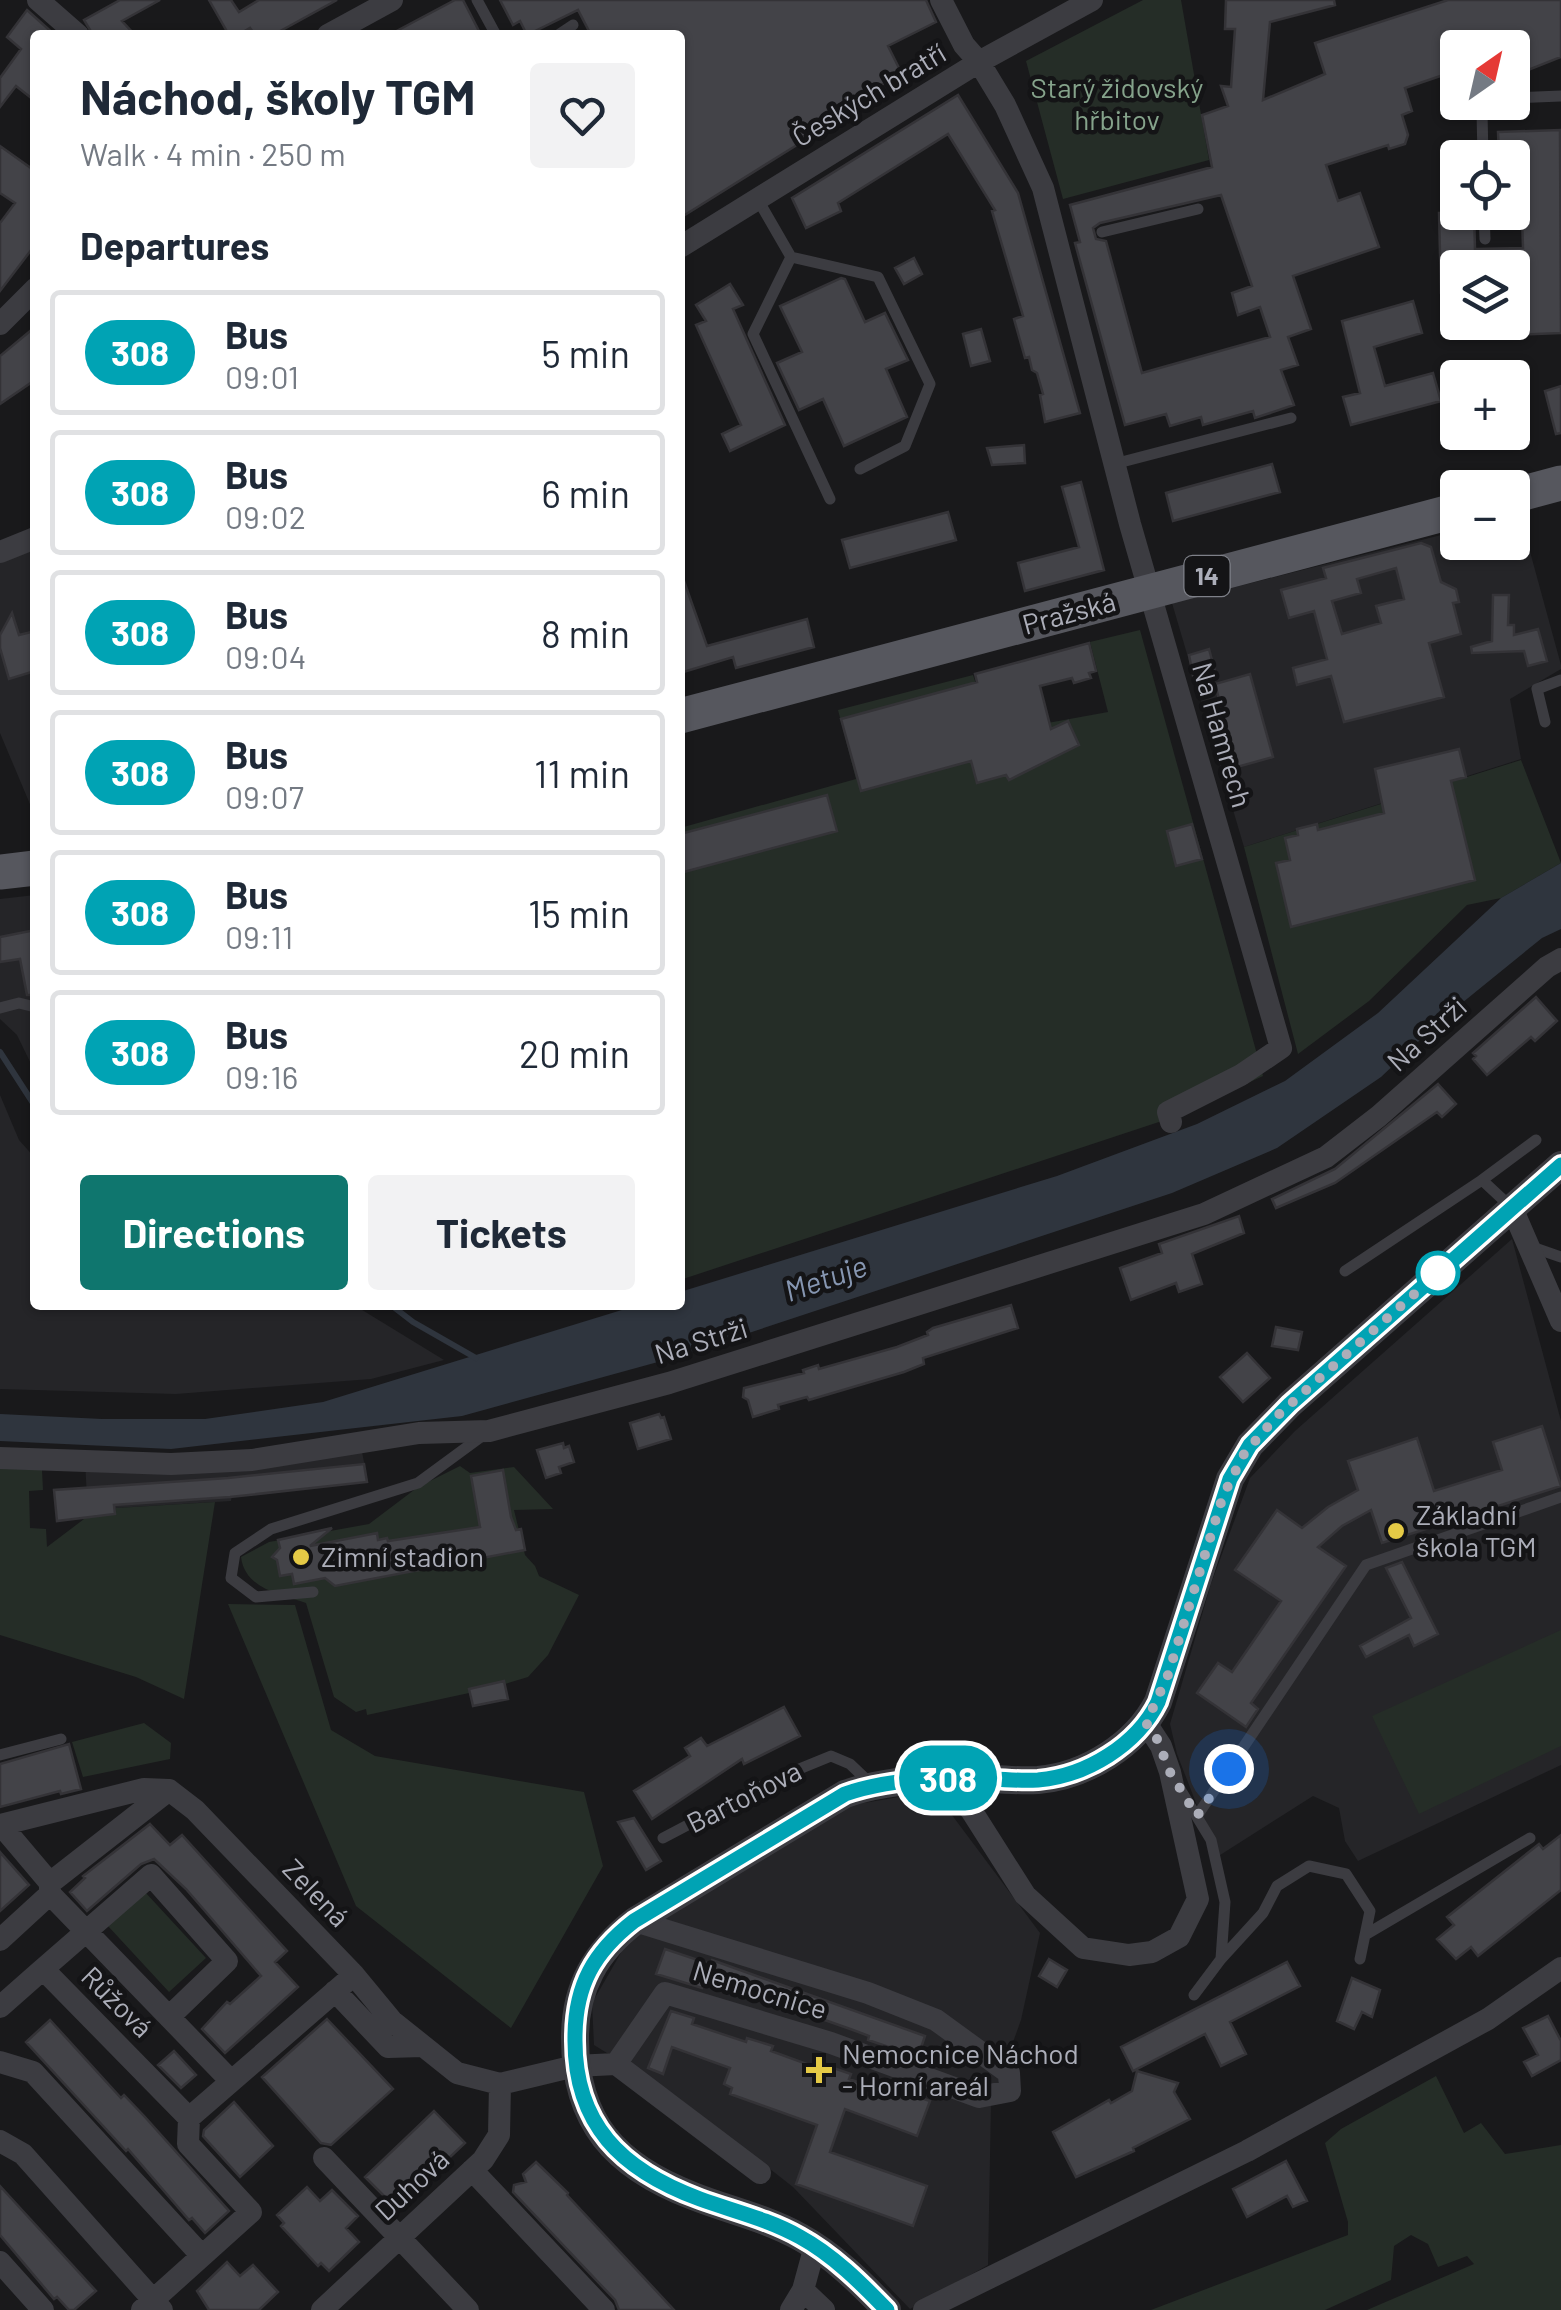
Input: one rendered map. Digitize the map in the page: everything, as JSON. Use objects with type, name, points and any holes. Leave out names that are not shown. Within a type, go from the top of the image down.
[{"type":"main road","points":[[1530,491],[1561,482]]},
{"type":"main road","name":"Pražská","points":[[685,715],[1440,515]]},
{"type":"main road","points":[[0,872],[30,869]]},
{"type":"street","points":[[38,0],[72,30]]},
{"type":"street","points":[[337,30],[392,0]]},
{"type":"street","name":"Na Hamrech","points":[[941,0],[964,45],[980,62],[1005,105],[1068,242],[1114,464],[1281,1048],[1241,1075],[1168,1112],[1171,1122]]},
{"type":"street","name":"Českých bratří","points":[[685,244],[980,62],[1092,0]]},
{"type":"street","points":[[0,324],[30,293]]},
{"type":"street","points":[[0,552],[30,540]]},
{"type":"street","name":"Na Strži","points":[[0,1458],[171,1464],[252,1460],[420,1433],[489,1431],[669,1383],[1204,1214],[1340,1147],[1561,959]]},
{"type":"street","name":"Bartoňova","points":[[887,2310],[815,2246],[777,2226],[689,2195],[633,2163],[602,2136],[579,2091],[575,2024],[589,1972],[602,1948],[634,1921],[830,1802],[858,1790],[939,1777],[1027,1780],[1057,1776],[1107,1756],[1146,1723],[1168,1675],[1223,1496],[1244,1454],[1290,1404],[1561,1166]]},
{"type":"street","points":[[1512,1208],[1561,1321]]},
{"type":"street","points":[[939,1777],[971,1810],[1025,1895],[1083,1948],[1128,1955],[1152,1952],[1179,1937],[1198,1899],[1170,1772],[1161,1746],[1146,1723]]},
{"type":"street","points":[[169,1790],[144,1789],[0,1825],[86,1931],[231,2081]]},
{"type":"street","points":[[0,1940],[50,1888],[169,1790]]},
{"type":"street","name":"Zelená","points":[[169,1790],[196,1810],[345,1983],[457,2073],[500,2084]]},
{"type":"street","name":"Růžová","points":[[152,2307],[251,2212],[188,2144],[189,2118],[43,1969],[151,1875],[227,1960],[169,2017]]},
{"type":"street","name":"Nemocnice","points":[[622,2055],[665,1993],[831,2044],[978,2097],[1010,2092],[1010,2073],[936,2020],[868,1993],[634,1921]]},
{"type":"street","points":[[924,2310],[1246,2151],[1488,2019],[1561,1968]]},
{"type":"street","points":[[0,2008],[43,1969]]},
{"type":"street","points":[[189,2118],[345,1983]]},
{"type":"street","points":[[500,2084],[622,2055],[760,2173]]},
{"type":"street","points":[[0,2062],[33,2072],[202,2256]]},
{"type":"street","name":"Duhová","points":[[322,2310],[472,2170],[500,2135],[500,2084]]},
{"type":"street","points":[[0,2140],[23,2154],[152,2307]]},
{"type":"street","points":[[324,2158],[468,2310]]},
{"type":"street","points":[[472,2170],[604,2310]]},
{"type":"street","points":[[815,2246],[797,2300],[824,2310]]},
{"type":"street","points":[[0,2262],[43,2310]]},
{"type":"lane","points":[[477,0],[493,30]]},
{"type":"lane","points":[[566,30],[573,25]]},
{"type":"lane","points":[[1530,97],[1561,96]]},
{"type":"lane","points":[[757,198],[791,258],[878,277],[930,384],[905,446],[860,469]]},
{"type":"lane","points":[[1102,232],[1198,208]]},
{"type":"lane","points":[[1485,230],[1485,239]]},
{"type":"lane","points":[[791,258],[754,334],[830,499]]},
{"type":"lane","points":[[1114,464],[1291,418]]},
{"type":"lane","points":[[1545,722],[1537,689],[1561,680]]},
{"type":"lane","points":[[0,1008],[19,1002],[30,1006]]},
{"type":"lane","points":[[1345,1272],[1536,1140]]},
{"type":"lane","points":[[1482,1180],[1512,1208]]},
{"type":"lane","points":[[1532,1247],[1561,1257]]},
{"type":"lane","points":[[313,1592],[256,1597],[231,1578],[235,1553],[284,1524],[418,1483],[489,1431]]},
{"type":"lane","points":[[1197,1816],[1366,1564],[1561,1497]]},
{"type":"lane","points":[[0,1756],[61,1738]]},
{"type":"lane","name":"Bartoňova","points":[[664,1838],[808,1762],[831,1756],[850,1764],[874,1786]]},
{"type":"lane","points":[[1170,1772],[1211,1840],[1225,1902],[1221,1959]]},
{"type":"lane","points":[[1365,1934],[1530,1838]]},
{"type":"lane","points":[[1194,1995],[1262,1913],[1277,1886],[1309,1866],[1346,1874],[1370,1911],[1360,1960]]},
{"type":"shaded area","points":[[1440,535],[1440,560],[1530,560],[1530,552],[1561,669],[1510,699],[1521,759],[1244,847],[1172,603]]},
{"type":"shaded area","points":[[30,546],[30,804],[0,733],[0,557]]},
{"type":"shaded area","points":[[30,896],[30,1062],[17,1035],[0,1019],[0,899]]},
{"type":"shaded area","points":[[0,1095],[19,1140],[30,1152],[30,1310],[362,1310],[444,1360],[371,1379],[176,1394],[0,1389]]},
{"type":"shaded area","name":"Základní škola TGM","points":[[1512,1239],[1561,1421],[1561,1765],[1358,1861],[1345,1841],[1339,1808],[1313,1796],[1217,1857],[1177,1754],[1170,1724],[1211,1584],[1250,1478],[1295,1431]]},
{"type":"shaded area","points":[[359,1437],[368,1482],[232,1494],[231,1501],[116,1508],[115,1514],[88,1516],[85,1461],[256,1456]]},
{"type":"shaded area","name":"Nemocnice Náchod - Horní areál","points":[[934,1791],[1040,1933],[1021,2020],[991,2103],[988,2265],[910,2309],[793,2187],[675,2095],[594,2045],[592,2003],[626,1944],[705,1887],[852,1805]]},
{"type":"green space","name":"Starý židovský hřbitov","points":[[1143,0],[1181,0],[1209,160],[1063,199],[1026,61]]},
{"type":"green space","points":[[1140,630],[1263,1076],[1174,1117],[685,1278],[685,827],[856,779],[838,710],[973,675],[992,733],[1108,712],[1090,642]]},
{"type":"green space","points":[[1521,760],[1561,863],[1501,898],[1467,905],[1369,1001],[1298,1054],[1244,847]]},
{"type":"green space","points":[[460,1466],[470,1473],[514,1467],[553,1509],[514,1510],[525,1555],[539,1576],[579,1595],[548,1655],[528,1677],[505,1684],[508,1699],[473,1706],[469,1693],[367,1715],[366,1709],[356,1712],[334,1697],[306,1603],[256,1583],[241,1557],[269,1542],[369,1524],[418,1487]]},
{"type":"green space","points":[[0,1468],[42,1470],[43,1490],[29,1491],[30,1528],[46,1529],[47,1547],[88,1516],[115,1514],[116,1508],[215,1502],[184,1699],[136,1677],[0,1635]]},
{"type":"green space","points":[[228,1604],[295,1605],[331,1730],[375,1756],[584,1792],[603,1866],[511,2028],[356,1906]]},
{"type":"green space","points":[[1561,1630],[1561,1746],[1419,1814],[1372,1716]]},
{"type":"green space","points":[[144,1723],[171,1743],[170,1759],[83,1777],[72,1742]]},
{"type":"green space","points":[[145,1892],[206,1958],[169,1992],[108,1926]]},
{"type":"green space","points":[[1436,2076],[1464,2133],[1481,2123],[1505,2154],[1561,2145],[1561,2310],[1367,2310],[1474,2264],[1467,2256],[1438,2267],[1428,2244],[1411,2235],[1394,2246],[1391,2280],[1325,2310],[1151,2310],[1348,2235],[1348,2222],[1325,2143],[1341,2129]]},
{"type":"water","name":"Metuje","points":[[1561,863],[1561,929],[1542,938],[1441,1020],[1381,1077],[1277,1148],[1172,1193],[676,1357],[462,1416],[171,1449],[0,1441],[0,1414],[205,1419],[323,1402],[622,1310],[685,1310],[685,1290],[1057,1176],[1197,1124],[1285,1081],[1378,1013],[1501,898]]},
{"type":"building","points":[[120,0],[160,0],[122,21],[130,30],[90,30],[84,20]]},
{"type":"building","points":[[209,0],[231,0],[239,12],[259,0],[337,0],[282,30],[226,30]]},
{"type":"building","points":[[455,0],[463,0],[478,30],[398,30]]},
{"type":"building","points":[[500,0],[926,0],[936,22],[888,46],[902,74],[870,91],[873,95],[834,114],[837,119],[794,141],[797,145],[685,215],[685,30],[588,30],[578,10],[537,30],[524,30],[520,21],[513,25]]},
{"type":"building","points":[[1226,0],[1334,0],[1335,5],[1270,22],[1263,100],[1325,74],[1315,43],[1448,0],[1561,0],[1561,57],[1530,69],[1530,30],[1440,30],[1440,76],[1405,88],[1412,111],[1402,115],[1408,135],[1405,144],[1389,149],[1388,145],[1326,165],[1338,201],[1360,193],[1379,247],[1293,276],[1311,329],[1288,337],[1298,365],[1281,370],[1294,405],[1255,418],[1253,411],[1203,425],[1201,417],[1170,426],[1166,414],[1125,425],[1075,243],[1080,242],[1070,205],[1212,167],[1202,115],[1228,106],[1221,86],[1231,87],[1235,29],[1225,29]],"holes":[[[1221,195],[1252,286],[1232,293],[1238,315],[1260,307],[1270,337],[1142,373],[1106,241],[1096,239],[1093,228],[1100,223]]]},
{"type":"building","points":[[27,10],[49,30],[30,30],[30,97],[16,86],[0,107],[0,78],[21,49],[7,37]]},
{"type":"building","points":[[958,95],[1018,193],[1080,413],[1045,422],[1037,373],[1032,370],[1029,357],[1025,358],[1014,319],[1023,316],[992,211],[995,210],[948,134],[838,203],[841,211],[806,228],[792,198]]},
{"type":"building","points":[[1560,130],[1561,333],[1530,334],[1530,250],[1440,253],[1439,213],[1440,230],[1474,230],[1475,249],[1523,248],[1522,230],[1530,230],[1530,140],[1498,140],[1498,132]]},
{"type":"building","points":[[0,146],[30,167],[30,252],[0,291],[0,223],[15,203],[0,193]]},
{"type":"building","points":[[914,258],[922,274],[904,284],[895,268]]},
{"type":"building","points":[[845,279],[865,322],[885,313],[908,360],[886,369],[907,417],[844,446],[823,399],[799,410],[777,363],[802,352],[780,306]]},
{"type":"building","points":[[730,284],[743,305],[733,309],[785,425],[730,451],[722,434],[741,425],[696,325],[706,321],[696,305]]},
{"type":"building","points":[[1413,301],[1422,333],[1374,347],[1385,386],[1433,373],[1440,401],[1351,425],[1343,397],[1360,393],[1342,321]]},
{"type":"building","points":[[981,329],[990,361],[971,366],[963,334]]},
{"type":"building","points":[[30,331],[30,383],[0,404],[0,356]]},
{"type":"building","points":[[1561,386],[1561,433],[1556,434],[1545,391]]},
{"type":"building","points":[[1024,445],[1025,463],[992,465],[987,448]]},
{"type":"building","points":[[1272,464],[1280,492],[1173,521],[1166,493]]},
{"type":"building","points":[[1081,482],[1104,570],[1025,591],[1018,563],[1079,547],[1062,487]]},
{"type":"building","points":[[948,512],[956,540],[850,568],[842,540]]},
{"type":"building","points":[[1421,543],[1431,547],[1441,582],[1456,589],[1459,602],[1453,603],[1461,634],[1429,643],[1444,697],[1344,722],[1331,676],[1297,685],[1293,668],[1327,659],[1314,611],[1289,618],[1281,590],[1326,578],[1323,568]],"holes":[[[1396,568],[1404,599],[1376,606],[1381,623],[1342,634],[1332,601],[1361,593],[1357,579]]]},
{"type":"building","points":[[685,584],[707,646],[807,619],[814,647],[736,668],[733,657],[685,671]]},
{"type":"building","points":[[1493,595],[1509,595],[1508,625],[1514,625],[1514,635],[1538,629],[1547,661],[1528,666],[1524,651],[1472,653],[1471,647],[1492,641]]},
{"type":"building","points":[[12,613],[19,635],[30,632],[30,673],[9,679],[0,635]]},
{"type":"building","points":[[1089,643],[1096,671],[1089,673],[1091,678],[1040,686],[1051,729],[1068,721],[1079,745],[1009,780],[1006,775],[977,783],[971,761],[861,791],[841,719],[977,682],[975,674]]},
{"type":"building","points":[[1209,649],[1216,675],[1194,681],[1189,655]]},
{"type":"building","points":[[1250,674],[1273,757],[1237,767],[1215,684]]},
{"type":"building","points":[[1459,749],[1466,777],[1451,781],[1475,880],[1291,927],[1276,863],[1290,860],[1285,838],[1298,835],[1297,829],[1317,824],[1318,830],[1384,813],[1375,769]]},
{"type":"building","points":[[827,795],[837,831],[685,872],[685,833]]},
{"type":"building","points":[[1192,824],[1202,859],[1176,866],[1167,831]]},
{"type":"building","points":[[30,931],[30,995],[20,959],[0,962],[0,937]]},
{"type":"building","points":[[1536,997],[1557,1021],[1535,1041],[1531,1037],[1487,1075],[1473,1059],[1473,1053]]},
{"type":"building","points":[[1438,1084],[1456,1104],[1442,1117],[1437,1112],[1335,1183],[1276,1208],[1272,1199],[1335,1169]]},
{"type":"building","points":[[1239,1216],[1244,1233],[1192,1254],[1202,1284],[1179,1292],[1176,1283],[1131,1300],[1120,1268],[1162,1253],[1159,1244]]},
{"type":"building","points":[[1011,1305],[1018,1328],[923,1358],[924,1364],[904,1372],[809,1400],[807,1397],[778,1405],[779,1409],[753,1417],[748,1400],[743,1397],[744,1388],[804,1373],[803,1370],[818,1365],[819,1369],[897,1347],[928,1335],[933,1328]]},
{"type":"building","points":[[1276,1327],[1302,1332],[1298,1350],[1272,1346]]},
{"type":"building","points":[[1247,1353],[1270,1378],[1243,1402],[1220,1377]]},
{"type":"building","points":[[659,1414],[664,1417],[671,1439],[638,1449],[630,1423]]},
{"type":"building","points":[[1542,1426],[1561,1486],[1382,1543],[1371,1510],[1342,1526],[1318,1547],[1346,1566],[1251,1703],[1258,1709],[1246,1727],[1197,1693],[1218,1663],[1232,1672],[1281,1601],[1235,1570],[1277,1510],[1302,1528],[1358,1490],[1348,1461],[1417,1438],[1434,1491],[1502,1470],[1493,1442]]},
{"type":"building","points":[[563,1443],[564,1448],[569,1446],[574,1462],[559,1467],[561,1473],[546,1478],[537,1450]]},
{"type":"building","points":[[364,1464],[367,1482],[114,1505],[115,1514],[57,1521],[54,1490]]},
{"type":"building","points":[[503,1470],[511,1517],[516,1530],[521,1529],[525,1550],[335,1586],[325,1578],[294,1584],[292,1574],[280,1576],[277,1560],[272,1557],[280,1548],[278,1540],[332,1528],[310,1546],[377,1533],[378,1540],[388,1541],[480,1527],[471,1476]]},
{"type":"building","points":[[1402,1562],[1438,1634],[1414,1646],[1409,1635],[1366,1657],[1360,1646],[1411,1618],[1386,1568]]},
{"type":"building","points":[[504,1681],[508,1699],[473,1706],[469,1689]]},
{"type":"building","points":[[784,1707],[800,1736],[744,1764],[742,1759],[652,1819],[634,1791],[690,1756],[685,1748],[701,1738],[707,1746]]},
{"type":"building","points":[[69,1744],[81,1789],[0,1807],[0,1764]]},
{"type":"building","points":[[634,1818],[661,1861],[646,1870],[618,1822]]},
{"type":"building","points":[[150,1824],[170,1845],[182,1835],[287,1951],[275,1962],[298,1987],[225,2053],[202,2029],[227,2002],[230,2004],[261,1976],[186,1889],[154,1859],[141,1864],[87,1911],[70,1892],[83,1876]]},
{"type":"building","points":[[1561,1835],[1561,1890],[1478,1956],[1471,1947],[1456,1959],[1437,1939],[1454,1925],[1447,1917],[1539,1844],[1543,1849]]},
{"type":"building","points":[[0,1852],[29,1885],[0,1911]]},
{"type":"building","points":[[665,1949],[710,1964],[702,1988],[656,1974]]},
{"type":"building","points":[[1049,1959],[1067,1970],[1057,1987],[1039,1976]]},
{"type":"building","points":[[712,1960],[925,2036],[918,2057],[706,1978]]},
{"type":"building","points":[[1287,1962],[1300,1986],[1230,2022],[1246,2054],[1221,2066],[1205,2034],[1133,2071],[1121,2047]]},
{"type":"building","points":[[1352,1978],[1380,1990],[1372,2017],[1362,2012],[1354,2029],[1337,2021]]},
{"type":"building","points":[[671,2011],[694,2018],[692,2024],[746,2042],[747,2038],[773,2046],[771,2051],[823,2070],[825,2065],[851,2074],[849,2079],[902,2098],[904,2092],[930,2101],[917,2136],[845,2109],[830,2152],[927,2186],[913,2226],[796,2184],[817,2125],[730,2094],[732,2088],[724,2084],[730,2068],[672,2047],[663,2074],[648,2068]]},
{"type":"building","points":[[1548,2016],[1561,2041],[1561,2060],[1532,2076],[1524,2062],[1538,2055],[1523,2028]]},
{"type":"building","points":[[327,2019],[393,2089],[331,2145],[321,2143],[262,2077]]},
{"type":"building","points":[[50,2020],[229,2211],[205,2233],[26,2042]]},
{"type":"building","points":[[174,2051],[196,2075],[181,2088],[158,2065]]},
{"type":"building","points":[[1137,2071],[1178,2083],[1174,2092],[1190,2119],[1133,2148],[1134,2151],[1076,2177],[1053,2132],[1132,2091]]},
{"type":"building","points":[[234,2102],[273,2146],[240,2177],[203,2136],[204,2130]]},
{"type":"building","points":[[434,2111],[465,2143],[396,2208],[365,2177]]},
{"type":"building","points":[[1286,2161],[1307,2201],[1293,2207],[1287,2196],[1247,2217],[1233,2189]]},
{"type":"building","points":[[536,2162],[674,2310],[619,2310],[615,2300],[513,2192],[514,2185],[526,2182],[523,2174]]},
{"type":"building","points":[[0,2186],[96,2291],[74,2310],[69,2310],[57,2297],[54,2299],[0,2235]]},
{"type":"building","points":[[307,2187],[320,2201],[332,2190],[358,2216],[346,2228],[359,2242],[329,2271],[321,2263],[318,2266],[281,2226],[284,2223],[277,2215]]},
{"type":"building","points":[[227,2262],[240,2276],[253,2265],[278,2292],[259,2310],[209,2310],[197,2291]]},
{"type":"waterway","points":[[0,1052],[30,1098]]},
{"type":"waterway","points":[[397,1310],[476,1358]]},
{"type":"bus line","name":"308","points":[[887,2310],[849,2273],[801,2237],[667,2184],[633,2163],[602,2136],[579,2091],[575,2066],[575,2024],[584,1985],[602,1948],[634,1921],[845,1794],[939,1777],[1042,1780],[1072,1772],[1118,1749],[1146,1723],[1158,1702],[1223,1496],[1250,1445],[1290,1404],[1561,1165]]},
{"type":"place","name":"Základní škola TGM","points":[[1396,1531]]},
{"type":"place","name":"Zimní stadion","points":[[301,1557]]},
{"type":"place","name":"Nemocnice Náchod - Horní areál","points":[[819,2070]]},
{"type":"route","points":[[1229,1769],[1197,1816],[1146,1723],[1168,1675],[1230,1479],[1250,1445],[1277,1416],[1438,1273]]}]
